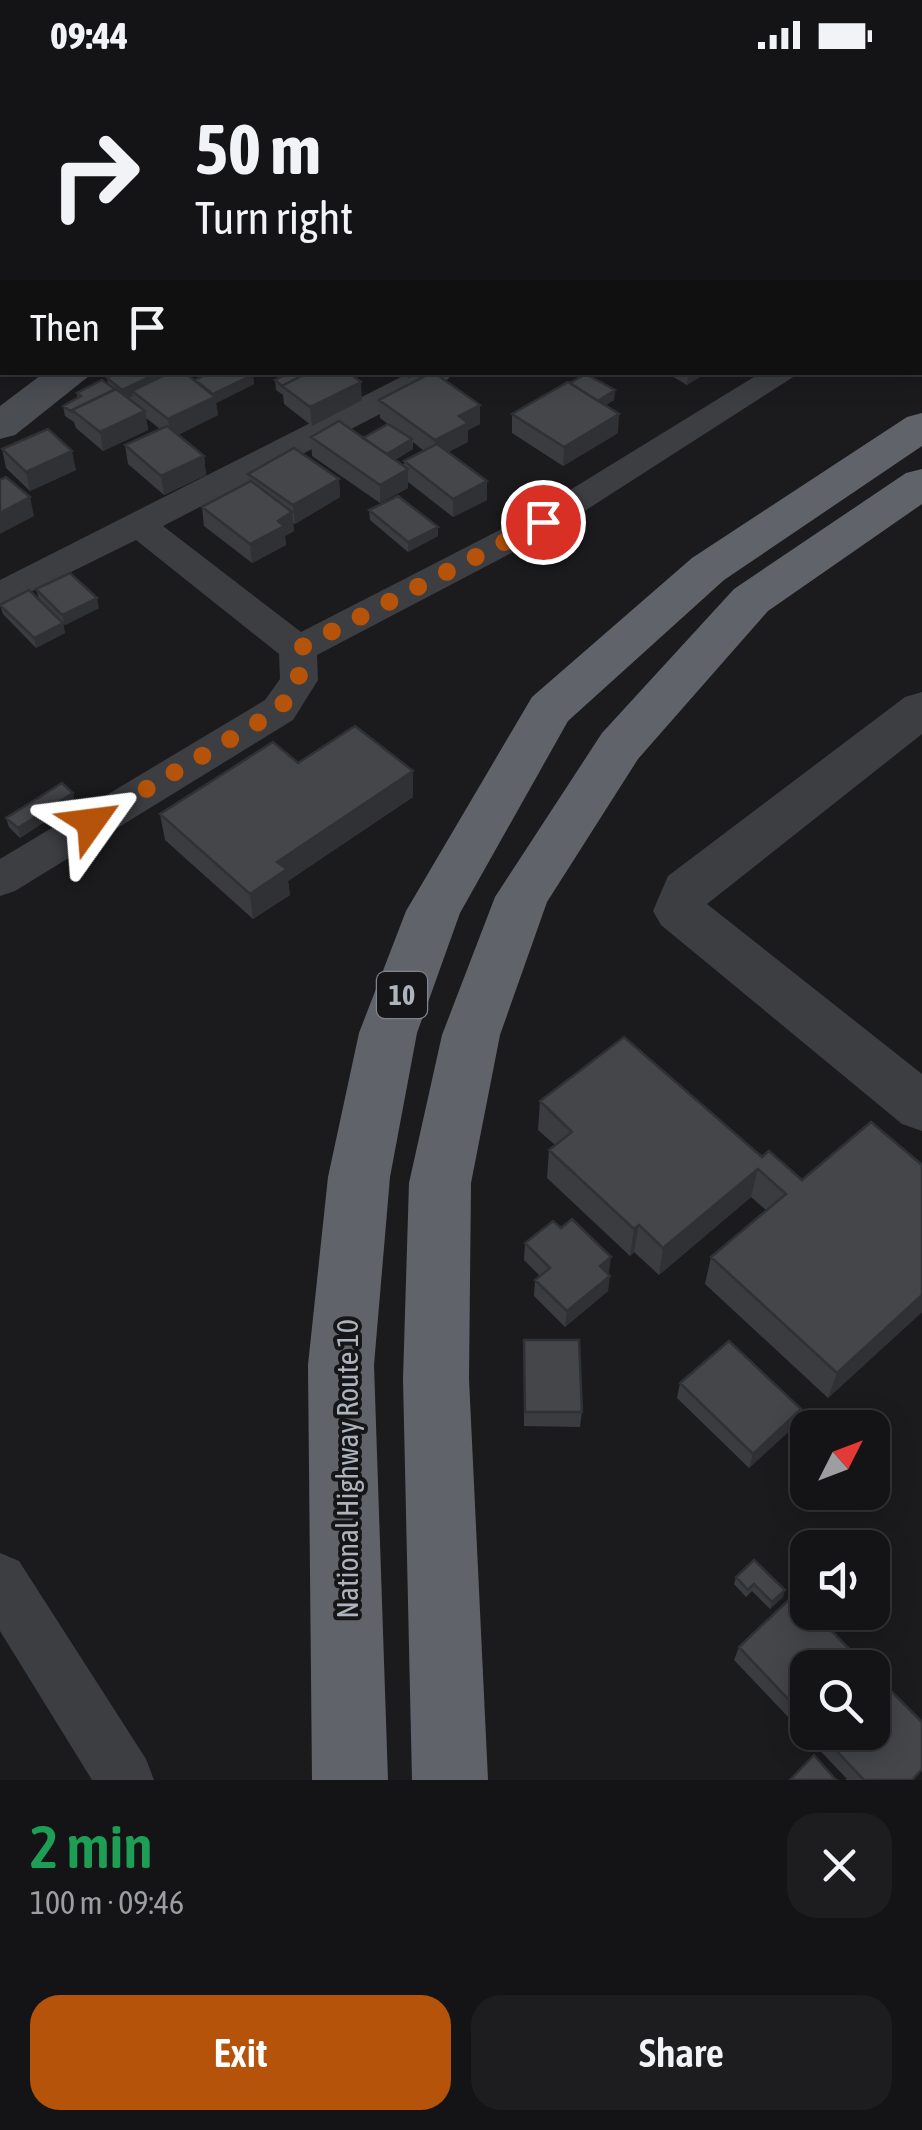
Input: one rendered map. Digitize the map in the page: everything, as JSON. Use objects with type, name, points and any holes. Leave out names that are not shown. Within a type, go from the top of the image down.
[{"type":"highway","name":"National Highway Route 10","points":[[350,1780],[341,1365],[358,1177],[388,1033],[433,911],[550,709],[708,569],[922,426]]},
{"type":"highway","points":[[450,1780],[436,1379],[440,1183],[471,1035],[522,897],[620,746],[752,600],[922,483]]},
{"type":"main road","points":[[0,426],[69,375]]},
{"type":"street","points":[[0,595],[431,375]]},
{"type":"street","points":[[298,649],[543,522],[780,375]]},
{"type":"street","points":[[138,524],[298,649]]},
{"type":"street","points":[[0,880],[279,710],[299,680],[298,649]]},
{"type":"street","points":[[922,709],[686,890],[679,911],[922,1107]]},
{"type":"street","points":[[0,1580],[125,1780]]},
{"type":"building","points":[[112,375],[154,375],[122,390],[107,378]]},
{"type":"building","points":[[165,375],[188,375],[215,397],[168,419],[132,391]]},
{"type":"building","points":[[205,375],[253,375],[213,394],[195,380]]},
{"type":"building","points":[[285,375],[303,375],[282,386],[275,380]]},
{"type":"building","points":[[303,375],[352,375],[361,382],[310,407],[282,386]]},
{"type":"building","points":[[427,375],[437,375],[480,405],[459,416],[468,423],[435,440],[379,400]]},
{"type":"building","points":[[588,375],[615,390],[598,401],[570,383]]},
{"type":"building","points":[[102,380],[115,389],[72,412],[63,406],[81,396],[77,393]]},
{"type":"building","points":[[568,382],[619,414],[564,447],[512,414]]},
{"type":"building","points":[[116,389],[145,411],[100,432],[72,410]]},
{"type":"building","points":[[339,421],[408,469],[380,485],[311,437]]},
{"type":"building","points":[[388,424],[412,439],[387,454],[363,438]]},
{"type":"building","points":[[167,426],[204,456],[161,476],[125,445]]},
{"type":"building","points":[[48,429],[72,451],[26,472],[2,449]]},
{"type":"building","points":[[437,444],[487,481],[453,499],[404,461]]},
{"type":"building","points":[[294,448],[339,479],[293,505],[248,474]]},
{"type":"building","points":[[6,477],[30,497],[0,513],[0,480]]},
{"type":"building","points":[[251,481],[292,512],[278,521],[284,526],[250,544],[202,507]]},
{"type":"building","points":[[398,496],[438,527],[408,542],[369,510]]},
{"type":"building","points":[[70,573],[97,598],[62,615],[36,589]]},
{"type":"building","points":[[29,590],[63,623],[34,638],[0,605]]},
{"type":"building","points":[[355,726],[413,771],[277,862],[287,869],[250,894],[160,814],[273,742],[298,763]]},
{"type":"building","points":[[62,783],[73,793],[18,828],[6,818]]},
{"type":"building","points":[[624,1037],[762,1157],[769,1151],[802,1180],[871,1122],[922,1165],[922,1295],[837,1373],[711,1257],[786,1194],[758,1169],[663,1248],[639,1225],[634,1229],[549,1150],[572,1132],[540,1101]]},
{"type":"building","points":[[572,1219],[611,1257],[600,1266],[610,1276],[567,1311],[535,1280],[550,1268],[525,1243],[553,1221],[561,1228]]},
{"type":"building","points":[[524,1340],[579,1340],[582,1412],[525,1412]]},
{"type":"building","points":[[729,1341],[801,1409],[790,1410],[790,1419],[753,1454],[680,1383]]},
{"type":"building","points":[[754,1560],[785,1590],[772,1602],[754,1584],[748,1590],[736,1577]]},
{"type":"building","points":[[790,1599],[790,1630],[831,1630],[850,1650],[790,1650],[790,1701],[739,1647]]},
{"type":"building","points":[[890,1690],[922,1722],[922,1769],[912,1780],[864,1780],[836,1750],[890,1750]]},
{"type":"building","points":[[814,1755],[836,1780],[790,1780]]},
{"type":"route","points":[[91,822],[279,710],[299,680],[298,649],[543,522]]}]
